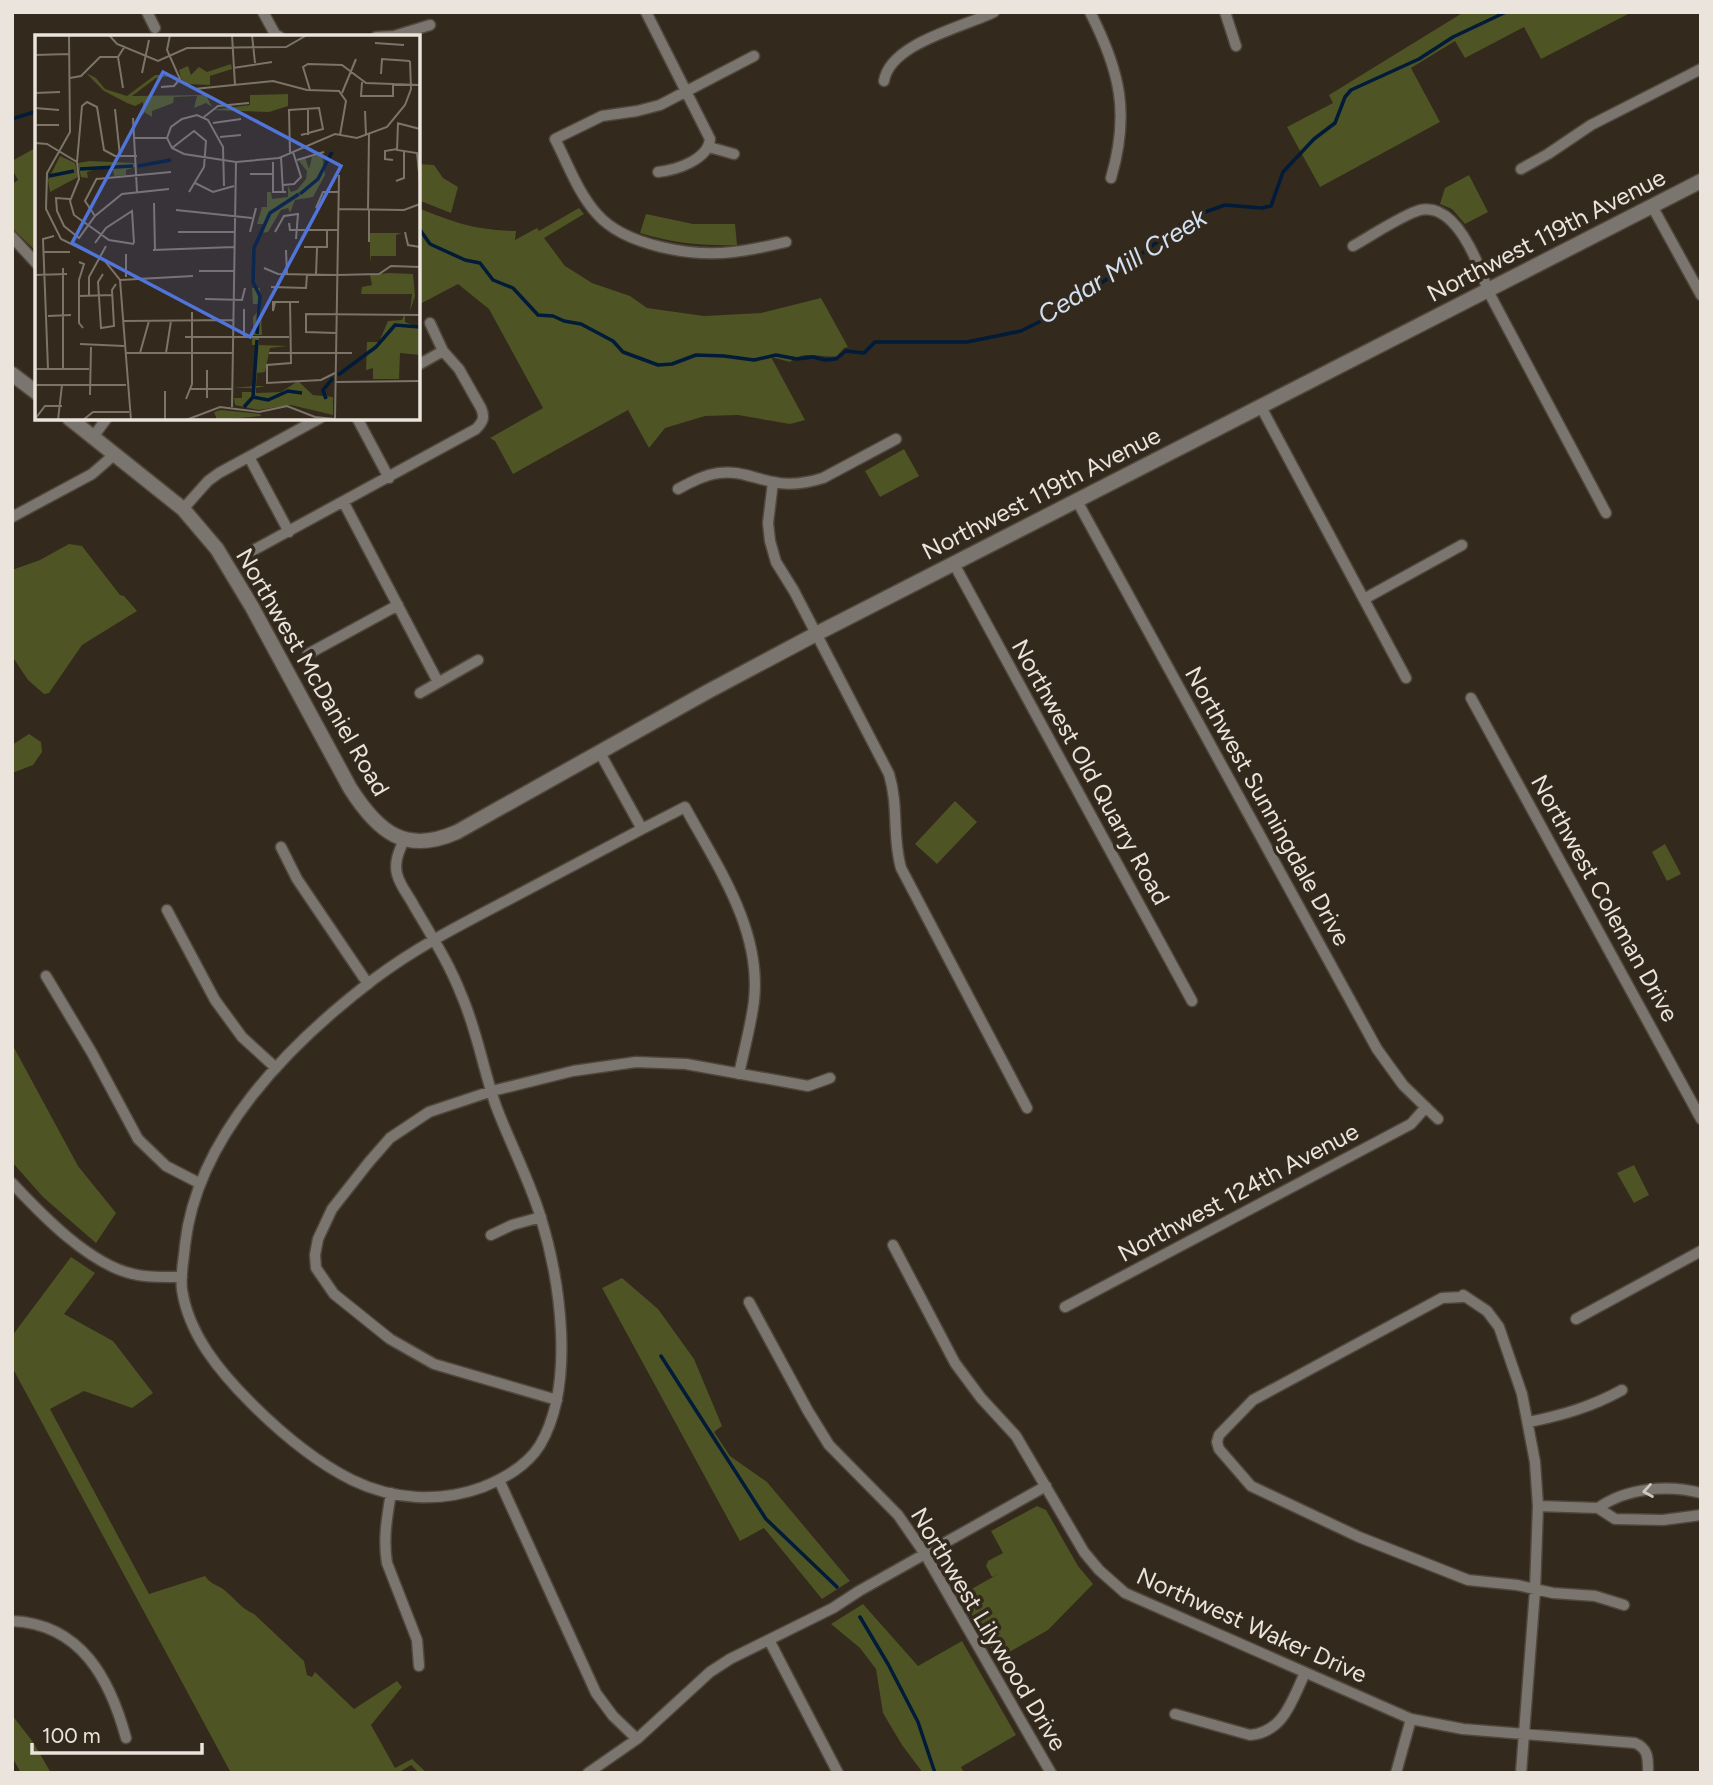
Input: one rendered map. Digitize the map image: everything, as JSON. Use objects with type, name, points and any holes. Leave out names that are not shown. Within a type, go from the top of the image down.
[{"type":"street","points":[[147,12],[155,27]]},
{"type":"street","points":[[264,12],[277,35]]},
{"type":"street","points":[[646,12],[708,133],[709,147],[701,155],[675,170],[658,172]]},
{"type":"street","points":[[884,81],[890,65],[912,48],[943,32],[994,12]]},
{"type":"street","points":[[1090,12],[1114,64],[1120,103],[1119,141],[1111,178]]},
{"type":"street","points":[[1225,12],[1236,46]]},
{"type":"street","points":[[397,35],[430,25]]},
{"type":"street","points":[[754,55],[653,107],[592,120],[555,139],[589,205],[612,228],[631,239],[676,249],[725,253],[786,242]]},
{"type":"street","points":[[1521,169],[1591,125],[1701,69]]},
{"type":"street","points":[[709,147],[734,154]]},
{"type":"street","name":"Northwest 119th Avenue","points":[[404,840],[421,842],[447,836],[816,634],[1701,181]]},
{"type":"street","points":[[1652,206],[1701,295]]},
{"type":"street","points":[[1353,246],[1420,210],[1440,212],[1447,216],[1457,227],[1482,273],[1488,291],[1606,513]]},
{"type":"street","points":[[12,237],[35,262]]},
{"type":"street","points":[[250,552],[476,429],[483,420],[481,408],[459,369],[443,351],[430,323]]},
{"type":"street","points":[[420,364],[443,351]]},
{"type":"street","points":[[12,374],[35,391]]},
{"type":"street","points":[[1261,407],[1406,678]]},
{"type":"street","name":"Northwest McDaniel Road","points":[[72,420],[183,509],[217,549],[362,807],[376,824],[404,840]]},
{"type":"street","points":[[93,437],[106,420]]},
{"type":"street","points":[[183,509],[208,481],[316,420]]},
{"type":"street","points":[[358,420],[389,478]]},
{"type":"street","points":[[678,489],[698,478],[720,473],[747,474],[773,482],[802,483],[823,478],[896,439]]},
{"type":"street","points":[[12,517],[92,474],[116,454]]},
{"type":"street","points":[[249,457],[289,531]]},
{"type":"street","points":[[773,482],[768,523],[773,554],[889,774],[895,800],[897,854],[901,868],[1027,1108]]},
{"type":"street","name":"Northwest Sunningdale Drive","points":[[1077,501],[1377,1049],[1395,1075],[1438,1119]]},
{"type":"street","points":[[344,503],[438,682]]},
{"type":"street","points":[[1364,599],[1462,545]]},
{"type":"street","name":"Northwest Old Quarry Road","points":[[954,564],[1192,1001]]},
{"type":"street","points":[[308,654],[398,605]]},
{"type":"street","points":[[420,692],[478,660]]},
{"type":"street","name":"Northwest Coleman Drive","points":[[1471,698],[1701,1119]]},
{"type":"street","points":[[600,753],[642,830]]},
{"type":"street","points":[[404,840],[397,858],[396,872],[433,939],[468,1010],[492,1091],[541,1217],[550,1251],[558,1307],[560,1354],[557,1399],[539,1446],[521,1466],[499,1480],[444,1498],[390,1493],[360,1484],[337,1472],[295,1443],[255,1407],[222,1371],[198,1337],[187,1308],[182,1277],[187,1231],[199,1183],[232,1123],[276,1068],[339,1007],[433,939],[685,807],[731,892],[746,926],[753,965],[754,999],[739,1074]]},
{"type":"street","points":[[281,847],[297,879],[368,984]]},
{"type":"street","points":[[167,910],[215,1000],[242,1037],[276,1068]]},
{"type":"street","points":[[46,976],[92,1053],[138,1139],[166,1166],[199,1183]]},
{"type":"street","points":[[557,1399],[434,1364],[390,1339],[347,1306],[334,1294],[316,1268],[318,1239],[332,1209],[390,1138],[429,1112],[492,1091],[573,1071],[636,1062],[686,1064],[808,1086],[830,1078]]},
{"type":"street","name":"Northwest 124th Avenue","points":[[1065,1307],[1411,1124],[1426,1107]]},
{"type":"street","points":[[12,1183],[40,1214],[85,1250],[111,1266],[135,1275],[182,1277]]},
{"type":"street","points":[[491,1235],[512,1225],[541,1217]]},
{"type":"street","name":"Northwest Waker Drive","points":[[892,1245],[955,1363],[981,1398],[1016,1436],[1084,1552],[1098,1570],[1125,1593],[1411,1719],[1463,1729],[1635,1743],[1646,1751],[1648,1773]]},
{"type":"street","points":[[1576,1319],[1701,1251]]},
{"type":"street","points":[[1521,1773],[1535,1590],[1538,1507],[1529,1422],[1522,1394],[1499,1327],[1487,1311],[1462,1296],[1442,1298],[1253,1401],[1219,1435],[1219,1449],[1243,1479],[1261,1492],[1359,1537],[1468,1580],[1517,1585],[1535,1590],[1553,1593],[1595,1596],[1624,1605]]},
{"type":"street","name":"Northwest Lilywood Drive","points":[[749,1302],[829,1446],[898,1515],[925,1553],[1051,1773]]},
{"type":"street","points":[[1529,1422],[1574,1412],[1622,1391]]},
{"type":"street","points":[[499,1480],[596,1693],[613,1716],[637,1739]]},
{"type":"street","points":[[588,1773],[637,1739],[710,1672],[730,1659],[833,1608],[1046,1486]]},
{"type":"street","points":[[1598,1508],[1613,1498],[1644,1491],[1666,1488],[1701,1493]]},
{"type":"street","points":[[390,1493],[384,1535],[387,1563],[417,1640],[419,1665]]},
{"type":"street","points":[[1538,1507],[1598,1508],[1615,1519],[1663,1520],[1701,1516]]},
{"type":"street","points":[[12,1621],[32,1622],[51,1629],[69,1638],[83,1651],[118,1711],[126,1738]]},
{"type":"street","points":[[769,1640],[836,1772]]},
{"type":"street","points":[[1175,1714],[1250,1735],[1260,1734],[1277,1725],[1283,1717],[1305,1673]]},
{"type":"street","points":[[1396,1773],[1411,1719]]},
{"type":"green space","points":[[1464,12],[1632,12],[1541,59],[1524,27],[1465,58],[1455,41],[1411,68],[1440,122],[1320,187],[1287,127],[1333,103],[1329,95]]},
{"type":"green space","points":[[35,148],[35,250],[12,228],[12,184],[18,180],[12,169],[12,161]]},
{"type":"green space","points":[[420,164],[434,165],[443,178],[458,187],[451,213],[420,201]]},
{"type":"green space","points":[[1469,175],[1488,212],[1465,224],[1452,209],[1440,204],[1445,188]]},
{"type":"green space","points":[[579,208],[584,214],[544,238],[565,266],[592,283],[630,296],[647,308],[704,316],[761,313],[821,298],[848,347],[837,356],[831,357],[807,355],[790,362],[771,357],[805,420],[790,424],[738,415],[705,416],[665,428],[649,448],[628,410],[513,474],[495,441],[490,438],[543,408],[489,309],[458,284],[420,304],[420,209],[465,225],[516,231],[515,240],[537,228],[539,231]]},
{"type":"green space","points":[[646,214],[693,224],[735,224],[737,245],[688,243],[640,233]]},
{"type":"green space","points":[[904,449],[919,476],[880,497],[865,471]]},
{"type":"green space","points":[[69,544],[82,546],[120,595],[137,611],[82,645],[49,693],[44,694],[28,680],[12,656],[12,570],[40,560]]},
{"type":"green space","points":[[29,734],[41,742],[42,752],[33,765],[12,773],[12,745]]},
{"type":"green space","points":[[955,801],[977,822],[937,864],[915,844]]},
{"type":"green space","points":[[1665,844],[1681,874],[1667,881],[1652,852]]},
{"type":"green space","points":[[12,1044],[78,1166],[116,1213],[96,1243],[43,1197],[12,1162]]},
{"type":"green space","points":[[1634,1165],[1649,1195],[1634,1203],[1617,1173]]},
{"type":"green space","points":[[71,1257],[95,1273],[64,1314],[113,1341],[153,1393],[132,1408],[84,1391],[50,1409],[149,1594],[205,1576],[254,1614],[304,1661],[307,1675],[312,1677],[315,1672],[354,1709],[397,1681],[402,1687],[371,1725],[395,1768],[412,1759],[427,1773],[419,1773],[411,1765],[398,1773],[231,1773],[12,1367],[12,1336]]},
{"type":"green space","points":[[622,1278],[658,1309],[694,1359],[722,1426],[714,1432],[730,1456],[767,1482],[850,1581],[822,1599],[764,1528],[740,1541],[602,1288]]},
{"type":"green space","points":[[1037,1506],[1046,1510],[1078,1566],[1093,1584],[1048,1630],[997,1659],[961,1595],[1000,1573],[992,1577],[986,1566],[988,1561],[1003,1553],[991,1531]]},
{"type":"green space","points":[[863,1604],[918,1666],[962,1641],[1016,1735],[961,1767],[964,1773],[923,1773],[883,1713],[876,1669],[860,1648],[831,1624]]},
{"type":"green space","points":[[12,1715],[33,1742],[51,1773],[21,1773],[12,1757]]},
{"type":"waterway","name":"Cedar Mill Creek","points":[[420,230],[430,244],[465,260],[480,263],[493,280],[513,288],[538,315],[581,324],[613,341],[623,352],[658,365],[672,364],[696,355],[754,360],[776,355],[825,360],[836,359],[846,351],[864,353],[875,342],[967,342],[1021,331],[1059,312],[1191,217],[1225,205],[1262,208],[1271,206],[1283,172],[1314,139],[1335,123],[1345,97],[1351,90],[1419,59],[1453,37],[1506,12]]},
{"type":"waterway","name":"Cedar Mill Creek","points":[[12,119],[35,112]]},
{"type":"waterway","points":[[661,1356],[766,1519],[837,1587]]},
{"type":"waterway","points":[[860,1617],[918,1722],[935,1773]]}]
